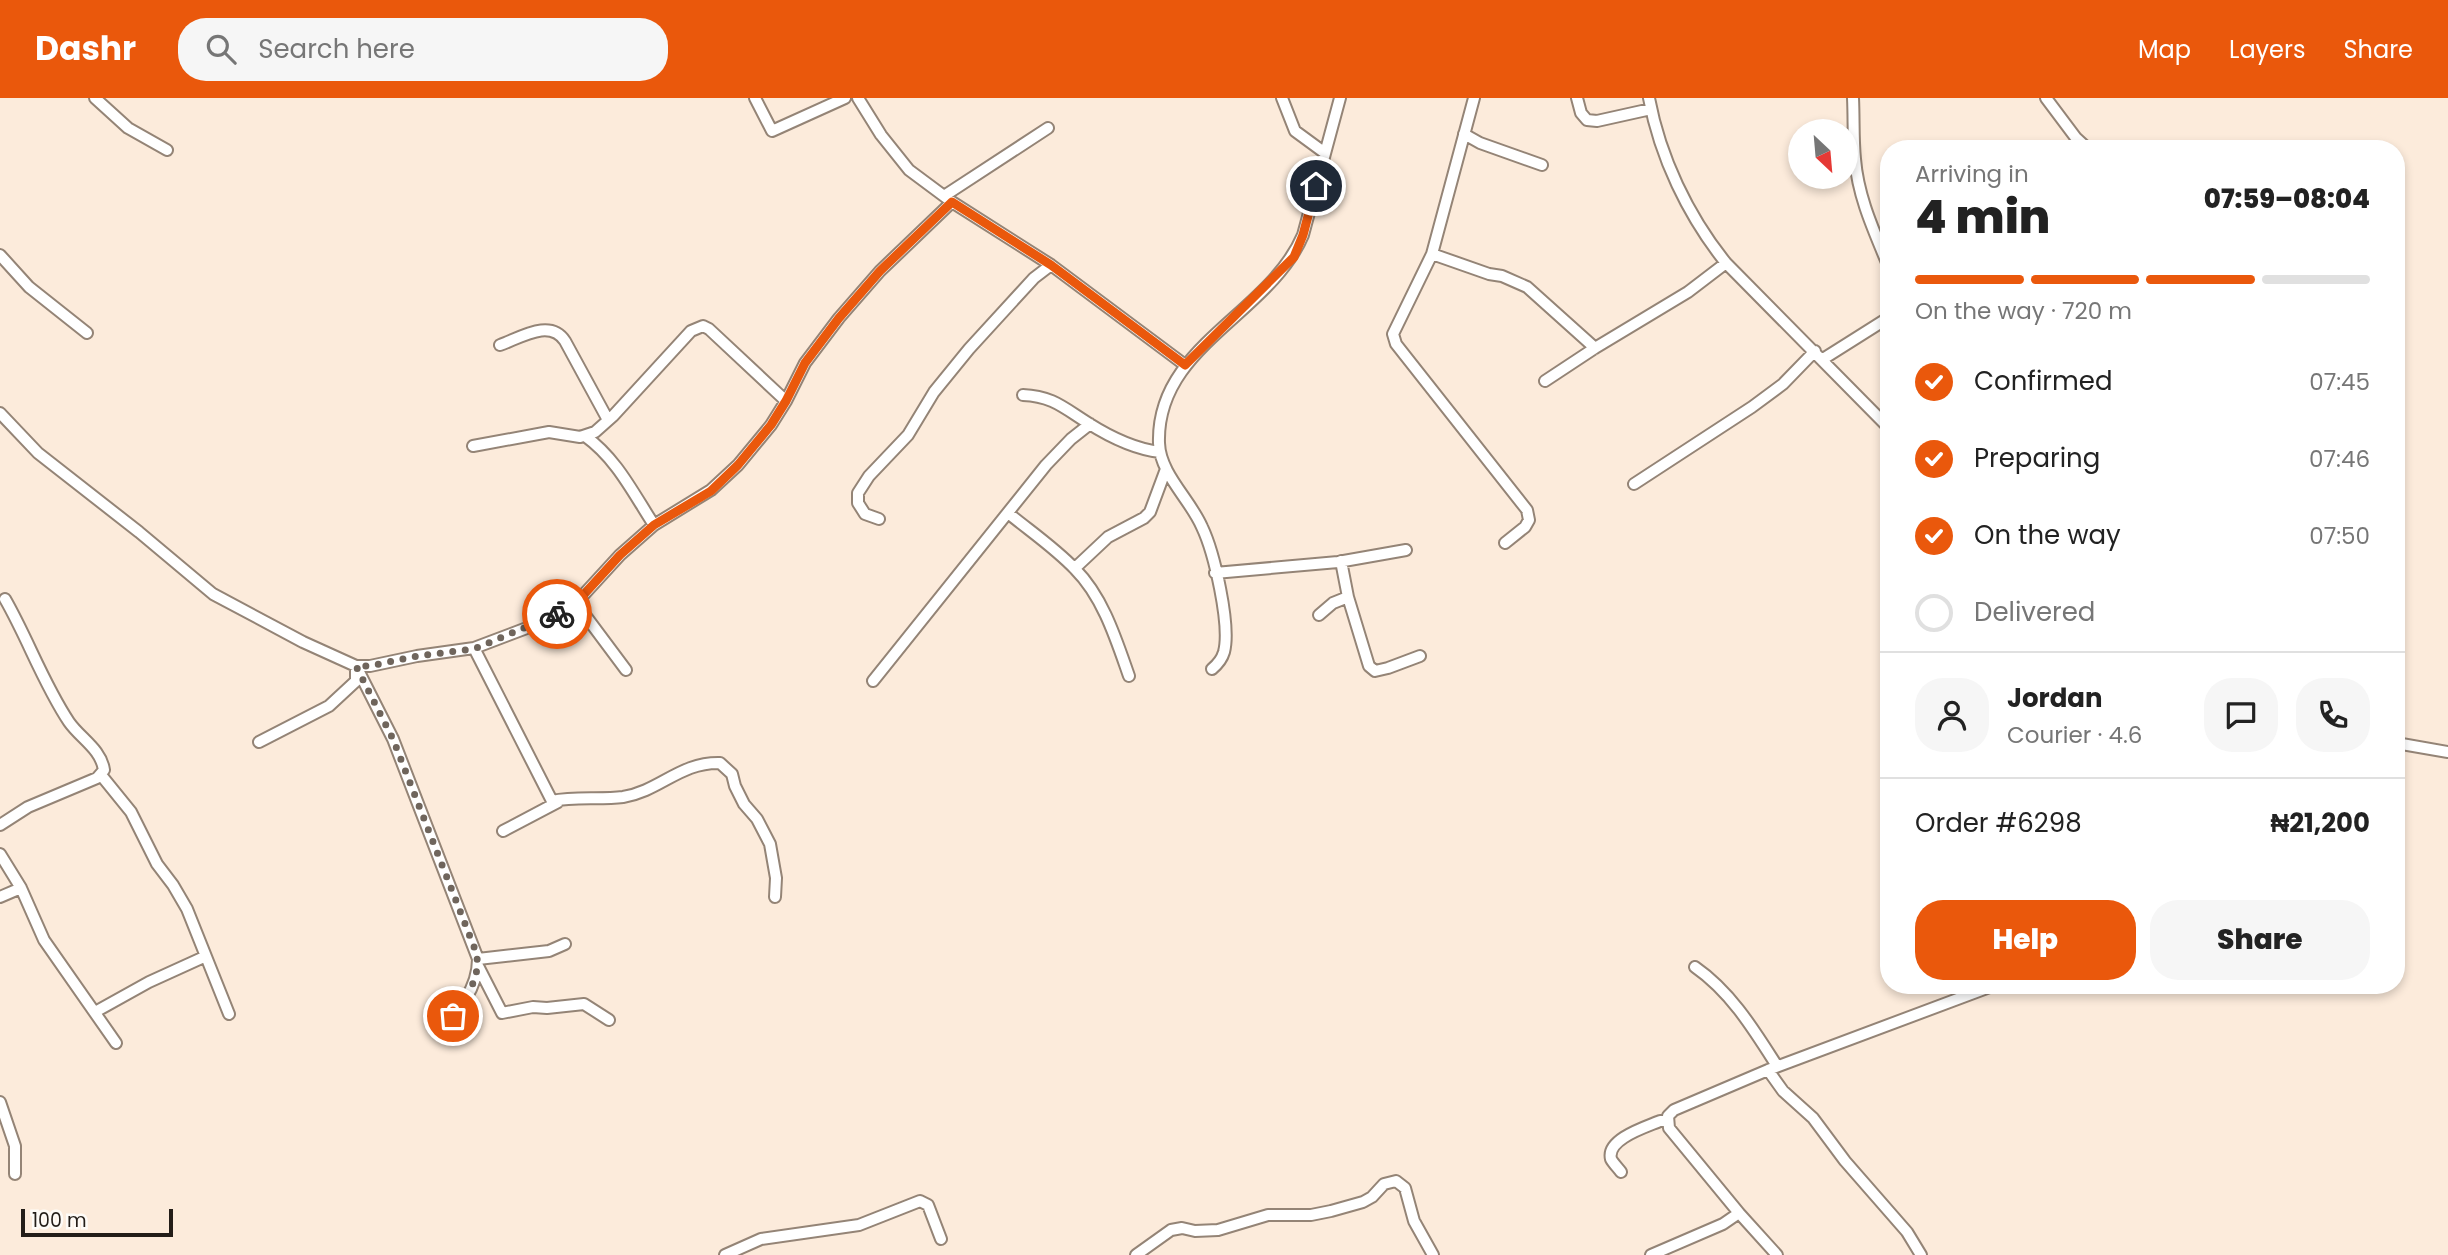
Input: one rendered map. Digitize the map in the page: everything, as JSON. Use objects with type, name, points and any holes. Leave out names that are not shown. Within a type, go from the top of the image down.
[{"type":"street","points":[[95,98],[128,128],[167,150]]},
{"type":"street","points":[[755,98],[772,131],[845,98]]},
{"type":"street","points":[[874,98],[860,101],[881,135],[909,170],[948,199],[1051,265],[1185,365]]},
{"type":"street","points":[[1282,98],[1295,131],[1325,153]]},
{"type":"street","points":[[1212,669],[1219,664],[1224,653],[1224,618],[1203,528],[1166,469],[1160,452],[1159,423],[1164,400],[1185,365],[1294,257],[1303,235],[1340,98]]},
{"type":"street","points":[[1474,98],[1432,254],[1393,334],[1396,344],[1527,510],[1529,520],[1525,527],[1505,543]]},
{"type":"street","points":[[1577,98],[1581,113],[1587,120],[1597,121],[1650,103],[1678,185],[1707,239],[1726,263],[1880,419]]},
{"type":"street","points":[[1853,98],[1855,159],[1860,187],[1866,211],[1880,245]]},
{"type":"street","points":[[2046,98],[2078,140]]},
{"type":"street","points":[[0,414],[37,453],[139,532],[213,594],[303,642],[356,666],[474,649],[540,623],[576,603],[620,555],[654,525],[711,491],[738,465],[771,425],[805,363],[880,271],[948,199],[1048,128]]},
{"type":"street","points":[[1464,134],[1480,143],[1542,165]]},
{"type":"street","points":[[1432,254],[1502,276],[1527,287],[1595,348]]},
{"type":"street","points":[[0,255],[29,287],[87,333]]},
{"type":"street","points":[[1545,381],[1689,292],[1726,263]]},
{"type":"street","points":[[879,519],[865,514],[858,503],[858,493],[869,476],[908,435],[934,392],[969,349],[1034,278],[1051,265]]},
{"type":"street","points":[[1634,484],[1752,407],[1819,355],[1880,322]]},
{"type":"street","points":[[473,446],[549,432],[590,434],[608,420],[691,331],[703,326],[786,401]]},
{"type":"street","points":[[500,345],[543,330],[558,332],[608,420]]},
{"type":"street","points":[[1023,395],[1036,395],[1055,401],[1090,424],[1134,447],[1160,452]]},
{"type":"street","points":[[873,681],[1054,456],[1090,424]]},
{"type":"street","points":[[590,434],[628,481],[654,525]]},
{"type":"street","points":[[1075,568],[1108,537],[1144,518],[1155,500],[1166,469]]},
{"type":"street","points":[[1007,513],[1075,568],[1094,593],[1115,635],[1129,676]]},
{"type":"street","points":[[1215,573],[1342,561],[1406,550]]},
{"type":"street","points":[[1342,561],[1348,597],[1369,666],[1374,671],[1420,656]]},
{"type":"street","points":[[1319,615],[1334,603],[1348,597]]},
{"type":"street","points":[[5,599],[23,630],[48,688],[71,725],[97,752],[103,765],[101,775]]},
{"type":"street","points":[[576,603],[626,670]]},
{"type":"street","points":[[474,649],[552,801],[625,797],[645,791],[701,762],[720,763],[732,774],[744,804],[757,820],[770,844],[776,878],[775,897]]},
{"type":"street","points":[[259,742],[329,706],[356,681],[356,666]]},
{"type":"street","points":[[356,666],[393,739],[478,963],[502,1013],[533,1007],[547,1009],[584,1004],[609,1020]]},
{"type":"street","points":[[2405,745],[2448,752]]},
{"type":"street","points":[[0,825],[28,807],[101,775]]},
{"type":"street","points":[[101,775],[131,812],[157,864],[187,909],[229,1014]]},
{"type":"street","points":[[503,831],[564,799]]},
{"type":"street","points":[[0,854],[21,888],[44,940],[116,1043]]},
{"type":"street","points":[[0,897],[21,888]]},
{"type":"street","points":[[478,963],[549,951],[565,944]]},
{"type":"street","points":[[95,1012],[149,982],[204,957]]},
{"type":"street","points":[[436,1029],[453,1016],[472,987],[478,963]]},
{"type":"street","points":[[1695,967],[1715,982],[1746,1018],[1783,1091],[1813,1118],[1845,1161],[1907,1233],[1921,1255]]},
{"type":"street","points":[[1777,1255],[1672,1133],[1668,1116],[1674,1110],[1772,1068],[1971,994]]},
{"type":"street","points":[[0,1102],[15,1146],[15,1174]]},
{"type":"street","points":[[1621,1172],[1611,1158],[1615,1142],[1660,1121],[1668,1121]]},
{"type":"street","points":[[1136,1255],[1171,1230],[1218,1230],[1268,1215],[1331,1211],[1363,1202],[1384,1184],[1396,1181],[1405,1188],[1414,1221],[1433,1255]]},
{"type":"street","points":[[725,1255],[751,1242],[769,1237],[859,1225],[920,1201],[928,1205],[941,1239]]},
{"type":"street","points":[[1651,1255],[1723,1224],[1739,1213]]},
{"type":"way so far","points":[[453,1016],[472,987],[478,959],[393,739],[356,666],[474,649],[557,614]]},
{"type":"route","points":[[557,614],[576,603],[620,555],[654,525],[711,491],[738,465],[771,425],[805,363],[839,318],[880,271],[952,202],[1051,265],[1185,365],[1294,257],[1316,186]]}]
